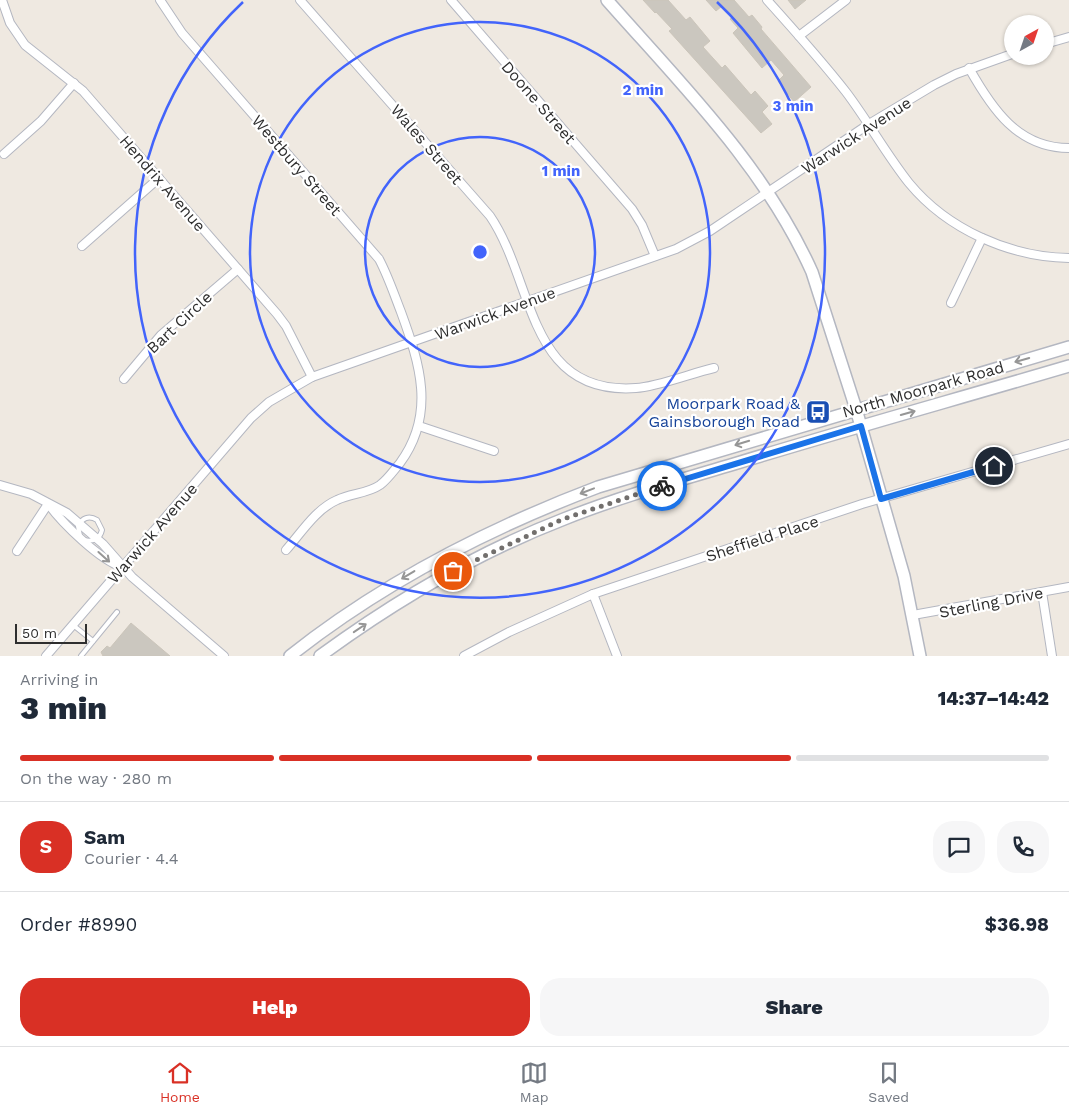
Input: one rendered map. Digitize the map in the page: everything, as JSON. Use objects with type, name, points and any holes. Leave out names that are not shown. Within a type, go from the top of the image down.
[{"type":"main road","points":[[607,0],[709,115],[769,192],[792,230],[812,272],[856,409],[904,576],[914,615],[920,656]]},
{"type":"main road","name":"North Moorpark Road","points":[[290,656],[331,624],[423,567],[536,511],[598,487],[1069,346]]},
{"type":"main road","name":"North Moorpark Road","points":[[320,656],[376,616],[453,571],[563,519],[617,500],[861,426],[1069,366]]},
{"type":"street","name":"Hendrix Avenue","points":[[2,0],[10,23],[25,44],[43,61],[74,83],[159,178],[286,326],[312,377]]},
{"type":"street","name":"Westbury Street","points":[[160,0],[182,33],[379,259],[386,272],[412,342],[422,390],[422,416],[412,447],[380,485],[362,493],[339,499],[327,506],[286,550]]},
{"type":"street","name":"Wales Street","points":[[300,0],[490,216],[509,248],[547,347],[557,360],[580,377],[614,388],[639,388],[714,368]]},
{"type":"street","name":"Doone Street","points":[[451,0],[632,209],[642,226],[655,256]]},
{"type":"street","points":[[767,0],[799,36],[869,124],[892,160],[922,197],[963,229],[982,238],[1027,253],[1069,258]]},
{"type":"street","points":[[799,36],[846,0]]},
{"type":"street","points":[[1054,41],[1069,36]]},
{"type":"street","name":"Warwick Avenue","points":[[46,656],[251,418],[269,402],[312,377],[676,249],[710,231],[869,124],[945,78],[1004,57]]},
{"type":"street","points":[[969,68],[994,109],[1009,126],[1038,142],[1069,148]]},
{"type":"street","points":[[4,154],[41,121],[74,83]]},
{"type":"street","points":[[82,246],[159,178]]},
{"type":"street","points":[[951,303],[982,238]]},
{"type":"street","name":"Bart Circle","points":[[124,379],[161,335],[238,269]]},
{"type":"street","points":[[419,426],[494,450]]},
{"type":"street","name":"Sheffield Place","points":[[464,656],[509,632],[593,594],[881,499],[1069,444]]},
{"type":"street","points":[[0,485],[31,494],[67,513],[115,556],[122,568]]},
{"type":"street","points":[[48,504],[61,521],[110,563],[122,568],[224,656]]},
{"type":"street","points":[[17,551],[48,504]]},
{"type":"street","name":"Sterling Drive","points":[[914,615],[1069,587]]},
{"type":"street","points":[[1042,592],[1052,656]]},
{"type":"street","points":[[593,594],[617,656]]},
{"type":"lane","points":[[86,517],[97,520],[102,530],[97,539],[92,541],[83,539],[78,530],[79,523],[86,517]]},
{"type":"lane","points":[[81,656],[117,612]]},
{"type":"lane","points":[[73,624],[93,641]]},
{"type":"building","points":[[643,0],[668,0],[686,20],[690,17],[710,41],[703,47],[722,68],[725,65],[751,95],[755,91],[768,106],[762,112],[772,124],[761,133],[669,31],[672,29]]},
{"type":"building","points":[[706,0],[734,0],[749,17],[752,15],[762,27],[761,29],[811,87],[794,102],[778,81],[784,75],[771,60],[762,68],[733,33],[738,28],[730,19],[733,17],[722,6],[716,11]]},
{"type":"building","points":[[788,0],[806,0],[795,9]]},
{"type":"building","points":[[131,623],[170,656],[103,656],[101,652],[107,646],[110,648]]},
{"type":"way so far","points":[[453,571],[563,519],[662,486]]},
{"type":"place","name":"Moorpark Road & Gainsborough Road","points":[[818,412]]},
{"type":"route","points":[[662,486],[861,426],[881,499],[994,466]]}]
